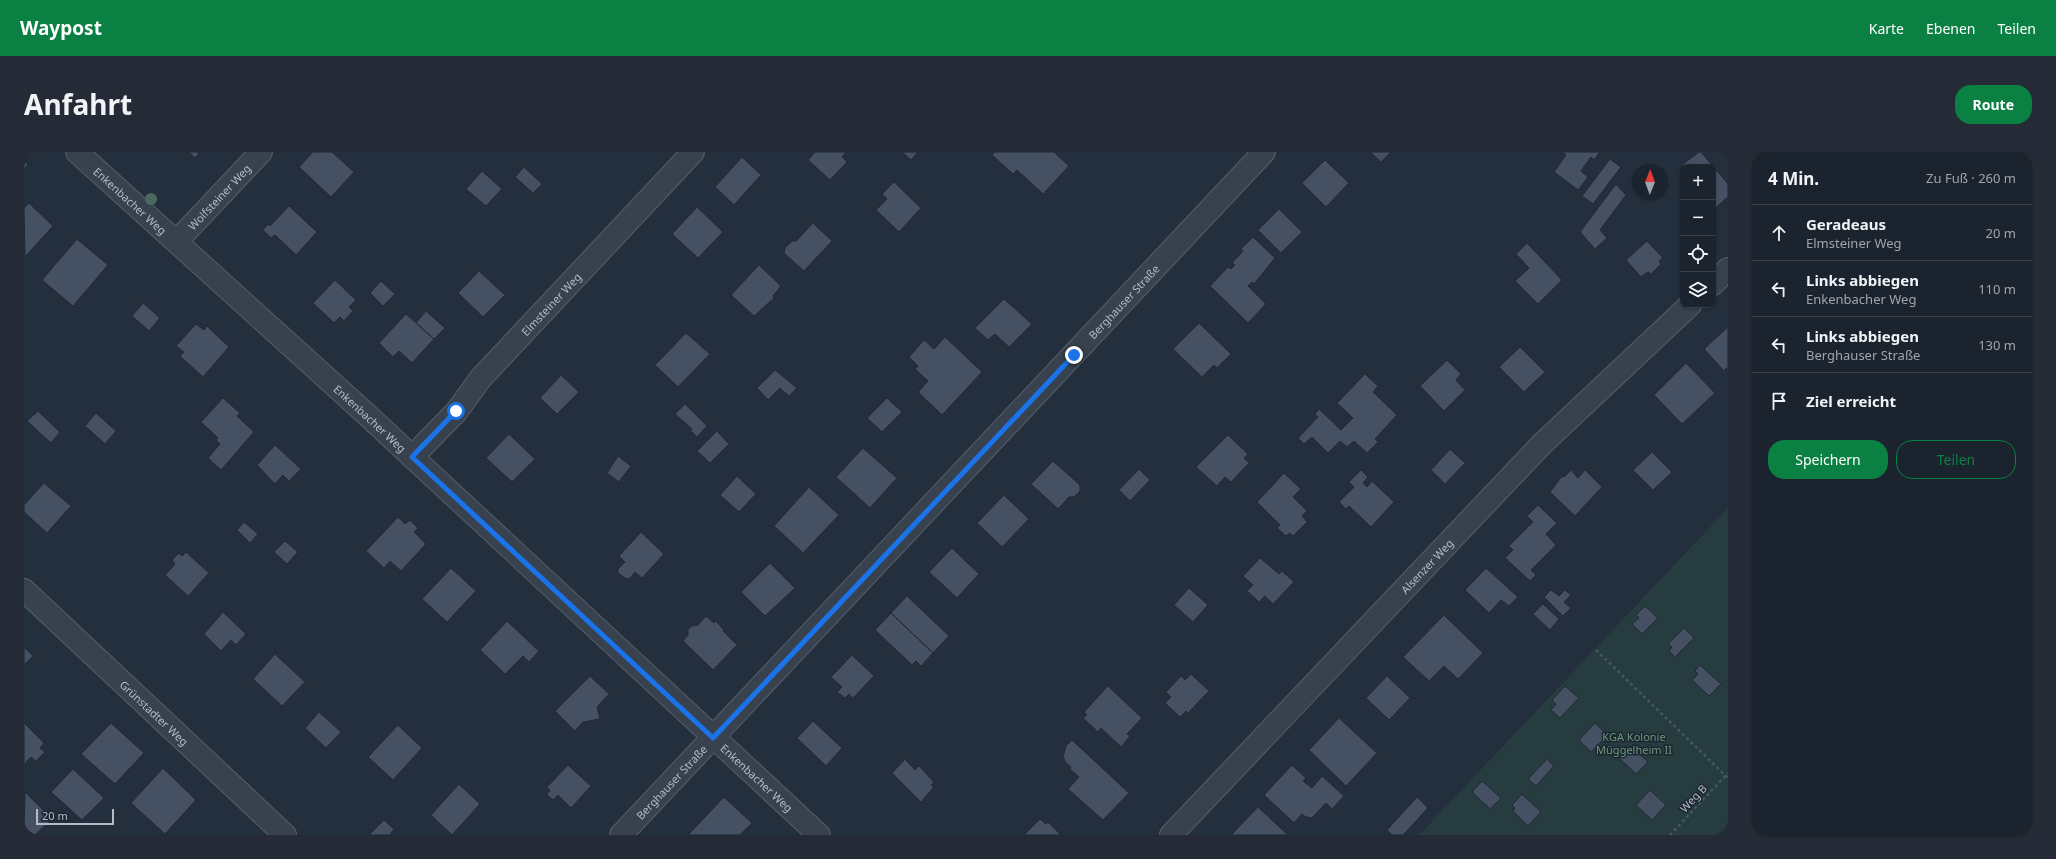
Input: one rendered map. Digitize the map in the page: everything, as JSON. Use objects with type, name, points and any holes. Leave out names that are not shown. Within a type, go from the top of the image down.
[{"type":"street","name":"Enkenbacher Weg","points":[[77,152],[177,241],[412,457],[819,835]]},
{"type":"street","name":"Wolfsteiner Weg","points":[[177,241],[261,152]]},
{"type":"street","name":"Elmsteiner Weg","points":[[412,457],[456,411],[480,379],[693,152]]},
{"type":"street","name":"Berghauser Straße","points":[[621,835],[1264,152]]},
{"type":"street","points":[[1716,281],[1728,269]]},
{"type":"street","name":"Alsenzer Weg","points":[[1171,835],[1542,444],[1687,308]]},
{"type":"street","name":"Grünstadter Weg","points":[[24,590],[285,835]]},
{"type":"path","points":[[1596,650],[1728,778]]},
{"type":"path","name":"Weg B","points":[[1670,835],[1728,773]]},
{"type":"green space","name":"KGA Kolonie Müggelheim II","points":[[1728,508],[1728,835],[1419,835]]},
{"type":"building","points":[[189,152],[200,152],[195,158]]},
{"type":"building","points":[[313,152],[332,152],[354,172],[331,197],[299,167]]},
{"type":"building","points":[[815,152],[846,152],[842,157],[847,162],[830,180],[808,160]]},
{"type":"building","points":[[902,152],[918,152],[911,160]]},
{"type":"building","points":[[995,152],[1054,152],[1069,166],[1043,194],[1017,170],[1013,174],[992,155]]},
{"type":"building","points":[[1370,152],[1391,152],[1381,162]]},
{"type":"building","points":[[1562,152],[1600,152],[1594,160],[1591,157],[1581,171],[1588,177],[1578,190],[1554,172],[1566,155]]},
{"type":"building","points":[[1701,152],[1711,164],[1683,164]]},
{"type":"building","points":[[742,157],[761,175],[734,205],[715,187]]},
{"type":"building","points":[[1610,159],[1621,167],[1593,204],[1582,196]]},
{"type":"building","points":[[1325,160],[1349,183],[1326,207],[1302,183]]},
{"type":"building","points":[[24,161],[28,165],[24,169]]},
{"type":"building","points":[[524,167],[542,184],[533,193],[515,177]]},
{"type":"building","points":[[1716,170],[1728,184],[1728,197],[1716,207]]},
{"type":"building","points":[[482,171],[502,189],[486,206],[466,189]]},
{"type":"building","points":[[894,182],[921,208],[899,232],[876,210],[887,199],[882,194]]},
{"type":"building","points":[[1616,184],[1626,195],[1600,230],[1607,238],[1595,249],[1580,232]]},
{"type":"building","points":[[29,203],[53,226],[25,257],[24,208]]},
{"type":"building","points":[[289,206],[317,232],[296,255],[275,235],[271,238],[263,230],[268,224],[270,226]]},
{"type":"building","points":[[697,207],[723,232],[698,258],[672,234]]},
{"type":"building","points":[[1279,209],[1302,232],[1281,253],[1258,230]]},
{"type":"building","points":[[813,223],[832,241],[804,271],[784,253],[785,248],[792,241],[796,241]]},
{"type":"building","points":[[1253,237],[1275,258],[1254,284],[1252,282],[1248,286],[1266,304],[1248,323],[1210,286],[1228,267],[1231,269],[1235,265],[1232,263],[1243,251],[1241,249]]},
{"type":"building","points":[[77,239],[108,265],[73,306],[42,280]]},
{"type":"building","points":[[1647,241],[1663,258],[1659,261],[1661,264],[1651,274],[1648,272],[1641,277],[1626,260]]},
{"type":"building","points":[[1527,243],[1562,280],[1538,304],[1515,281],[1529,268],[1516,254]]},
{"type":"building","points":[[759,265],[781,286],[773,296],[774,298],[754,316],[731,295]]},
{"type":"building","points":[[479,271],[505,295],[483,317],[458,293]]},
{"type":"building","points":[[335,280],[356,300],[349,307],[353,311],[344,321],[340,317],[334,323],[313,303]]},
{"type":"building","points":[[381,281],[395,294],[383,306],[370,293]]},
{"type":"building","points":[[1004,299],[1032,324],[1009,347],[995,334],[988,340],[975,328]]},
{"type":"building","points":[[143,303],[160,318],[149,331],[132,316]]},
{"type":"building","points":[[426,311],[445,328],[434,339],[416,323]]},
{"type":"building","points":[[406,314],[434,339],[412,363],[399,351],[393,357],[379,343]]},
{"type":"building","points":[[1199,323],[1231,354],[1217,368],[1214,365],[1202,377],[1173,349]]},
{"type":"building","points":[[196,324],[204,330],[207,326],[229,347],[203,377],[180,356],[184,352],[176,346]]},
{"type":"building","points":[[1728,327],[1728,371],[1726,368],[1724,371],[1704,349]]},
{"type":"building","points":[[686,333],[710,354],[678,387],[655,365]]},
{"type":"building","points":[[945,337],[982,372],[942,415],[918,392],[928,381],[915,369],[918,366],[909,357],[924,340],[934,349]]},
{"type":"building","points":[[1520,347],[1545,372],[1524,392],[1499,367]]},
{"type":"building","points":[[1447,360],[1461,374],[1456,380],[1465,390],[1444,411],[1420,386]]},
{"type":"building","points":[[1686,363],[1715,393],[1682,424],[1654,395]]},
{"type":"building","points":[[775,370],[797,388],[789,396],[780,388],[768,400],[757,388]]},
{"type":"building","points":[[1365,374],[1378,386],[1373,392],[1397,415],[1375,439],[1378,442],[1367,453],[1354,441],[1347,447],[1340,441],[1328,453],[1312,437],[1304,444],[1298,438],[1318,417],[1315,414],[1319,409],[1341,430],[1353,418],[1337,403]]},
{"type":"building","points":[[561,375],[579,392],[557,414],[540,398]]},
{"type":"building","points":[[223,398],[240,413],[237,416],[254,432],[221,470],[208,458],[220,444],[216,440],[218,438],[201,422]]},
{"type":"building","points":[[887,398],[902,412],[882,432],[867,418]]},
{"type":"building","points":[[685,404],[707,426],[697,437],[690,430],[692,429],[675,414]]},
{"type":"building","points":[[38,411],[60,432],[51,443],[27,421]]},
{"type":"building","points":[[96,413],[116,431],[105,444],[85,426]]},
{"type":"building","points":[[717,431],[729,444],[710,463],[697,451]]},
{"type":"building","points":[[509,434],[535,459],[512,482],[486,458]]},
{"type":"building","points":[[1228,435],[1248,454],[1244,458],[1249,463],[1231,482],[1225,477],[1217,486],[1196,467]]},
{"type":"building","points":[[275,445],[301,469],[289,481],[283,475],[275,484],[257,465]]},
{"type":"building","points":[[863,448],[897,478],[870,508],[836,477]]},
{"type":"building","points":[[1450,449],[1465,463],[1445,484],[1431,470]]},
{"type":"building","points":[[1652,452],[1672,472],[1653,490],[1633,470]]},
{"type":"building","points":[[618,456],[631,466],[619,482],[607,473]]},
{"type":"building","points":[[1053,461],[1080,485],[1080,491],[1074,497],[1069,497],[1058,509],[1031,484]]},
{"type":"building","points":[[1139,469],[1150,480],[1130,501],[1119,490]]},
{"type":"building","points":[[1361,470],[1368,477],[1363,483],[1367,487],[1372,481],[1394,502],[1371,527],[1349,506],[1346,509],[1339,502],[1354,487],[1349,482]]},
{"type":"building","points":[[1571,470],[1578,478],[1585,470],[1602,487],[1575,516],[1550,492],[1562,476],[1564,477]]},
{"type":"building","points":[[1284,473],[1301,489],[1293,497],[1307,511],[1302,516],[1307,522],[1293,536],[1290,533],[1286,536],[1277,528],[1280,525],[1257,502]]},
{"type":"building","points":[[737,476],[756,494],[739,512],[720,495]]},
{"type":"building","points":[[44,483],[71,506],[47,533],[24,512],[24,505]]},
{"type":"building","points":[[809,487],[839,515],[803,553],[774,526]]},
{"type":"building","points":[[1004,495],[1029,519],[1002,547],[977,523]]},
{"type":"building","points":[[1538,505],[1557,523],[1546,534],[1556,545],[1531,570],[1536,575],[1530,581],[1505,558],[1513,550],[1509,546],[1533,522],[1527,516]]},
{"type":"building","points":[[398,517],[405,524],[410,520],[418,528],[414,532],[426,544],[401,571],[390,561],[384,568],[366,551]]},
{"type":"building","points":[[244,522],[258,534],[250,543],[237,530]]},
{"type":"building","points":[[641,532],[664,554],[642,578],[635,572],[629,579],[625,578],[618,573],[618,569],[625,562],[619,556]]},
{"type":"building","points":[[285,541],[298,552],[287,564],[274,552]]},
{"type":"building","points":[[952,548],[979,574],[957,598],[929,572]]},
{"type":"building","points":[[186,552],[209,573],[188,596],[165,575],[175,564],[172,560],[179,553],[182,556]]},
{"type":"building","points":[[1260,558],[1279,574],[1282,571],[1294,582],[1273,604],[1265,596],[1259,602],[1247,591],[1253,585],[1243,576]]},
{"type":"building","points":[[770,563],[795,588],[765,616],[741,592]]},
{"type":"building","points":[[451,568],[476,591],[447,622],[422,599]]},
{"type":"building","points":[[1486,568],[1518,597],[1509,606],[1501,600],[1489,613],[1465,590]]},
{"type":"building","points":[[1189,588],[1208,605],[1193,622],[1174,605]]},
{"type":"building","points":[[1551,590],[1559,596],[1565,590],[1571,595],[1564,602],[1571,608],[1563,616],[1544,597]]},
{"type":"building","points":[[907,596],[949,636],[933,653],[891,613]]},
{"type":"building","points":[[1543,604],[1559,619],[1550,630],[1533,614]]},
{"type":"building","points":[[1645,606],[1658,618],[1642,634],[1632,624],[1639,618],[1636,615]]},
{"type":"building","points":[[223,612],[246,634],[236,645],[231,640],[221,651],[204,634]]},
{"type":"building","points":[[891,613],[933,653],[921,666],[916,661],[912,665],[875,630]]},
{"type":"building","points":[[1444,615],[1483,653],[1458,679],[1444,666],[1429,681],[1403,657]]},
{"type":"building","points":[[706,616],[714,623],[716,621],[724,630],[723,631],[737,645],[713,670],[683,641],[688,635],[688,629],[692,626],[698,625]]},
{"type":"building","points":[[507,621],[539,651],[529,662],[523,656],[505,674],[480,650]]},
{"type":"building","points":[[1684,628],[1694,638],[1675,657],[1669,651],[1672,647],[1668,644]]},
{"type":"building","points":[[24,647],[33,656],[24,665]]},
{"type":"building","points":[[275,654],[305,682],[282,706],[253,679]]},
{"type":"building","points":[[852,655],[874,676],[853,698],[849,694],[845,698],[837,692],[842,687],[831,677]]},
{"type":"building","points":[[1700,665],[1721,684],[1709,696],[1692,680],[1698,674],[1695,671]]},
{"type":"building","points":[[1191,674],[1209,691],[1188,713],[1186,711],[1180,717],[1165,703],[1171,697],[1166,692],[1181,676],[1185,680]]},
{"type":"building","points":[[590,676],[609,694],[597,707],[600,719],[583,722],[575,731],[555,711]]},
{"type":"building","points":[[1387,676],[1410,698],[1389,720],[1366,698]]},
{"type":"building","points":[[1108,686],[1142,718],[1127,734],[1130,736],[1121,747],[1101,728],[1098,732],[1083,718],[1087,715],[1084,712]]},
{"type":"building","points":[[1565,686],[1579,698],[1560,718],[1551,710],[1556,704],[1552,700]]},
{"type":"building","points":[[319,712],[341,732],[326,748],[305,728]]},
{"type":"building","points":[[1339,718],[1377,753],[1346,786],[1309,750]]},
{"type":"building","points":[[813,721],[842,748],[826,766],[797,738]]},
{"type":"building","points":[[24,723],[44,743],[40,748],[45,752],[36,761],[31,757],[24,765]]},
{"type":"building","points":[[111,723],[144,753],[115,784],[81,754]]},
{"type":"building","points":[[1595,723],[1608,735],[1591,752],[1579,740]]},
{"type":"building","points":[[398,725],[422,748],[393,780],[368,757]]},
{"type":"building","points":[[1072,740],[1129,793],[1103,820],[1068,789],[1079,777],[1070,769],[1071,767],[1066,763],[1063,757],[1066,746]]},
{"type":"building","points":[[1631,746],[1648,762],[1636,774],[1619,758]]},
{"type":"building","points":[[905,759],[915,770],[919,766],[934,782],[931,785],[934,787],[921,802],[892,773]]},
{"type":"building","points":[[1547,759],[1554,766],[1536,786],[1528,779]]},
{"type":"building","points":[[568,765],[591,786],[571,808],[558,795],[553,800],[546,794],[550,791],[547,787]]},
{"type":"building","points":[[1292,765],[1306,778],[1303,781],[1312,788],[1322,776],[1344,796],[1332,809],[1326,803],[1312,818],[1306,817],[1302,814],[1294,823],[1264,795]]},
{"type":"building","points":[[163,768],[196,800],[165,834],[131,803]]},
{"type":"building","points":[[73,769],[104,798],[82,820],[51,792]]},
{"type":"building","points":[[1482,781],[1501,798],[1490,809],[1472,792]]},
{"type":"building","points":[[459,784],[480,804],[452,835],[431,815]]},
{"type":"building","points":[[1650,790],[1666,805],[1652,820],[1636,805]]},
{"type":"building","points":[[25,792],[52,819],[35,835],[27,835],[24,832]]},
{"type":"building","points":[[1522,794],[1541,812],[1528,826],[1513,811],[1515,808],[1512,805]]},
{"type":"building","points":[[724,797],[752,823],[740,835],[688,835]]},
{"type":"building","points":[[1417,797],[1428,808],[1403,835],[1392,835],[1387,830]]},
{"type":"building","points":[[1258,807],[1288,835],[1231,835]]},
{"type":"building","points":[[1040,819],[1046,824],[1048,822],[1061,835],[1024,835]]},
{"type":"building","points":[[384,820],[394,829],[390,835],[369,835]]},
{"type":"route","points":[[456,411],[412,457],[713,738],[1074,355]]}]
